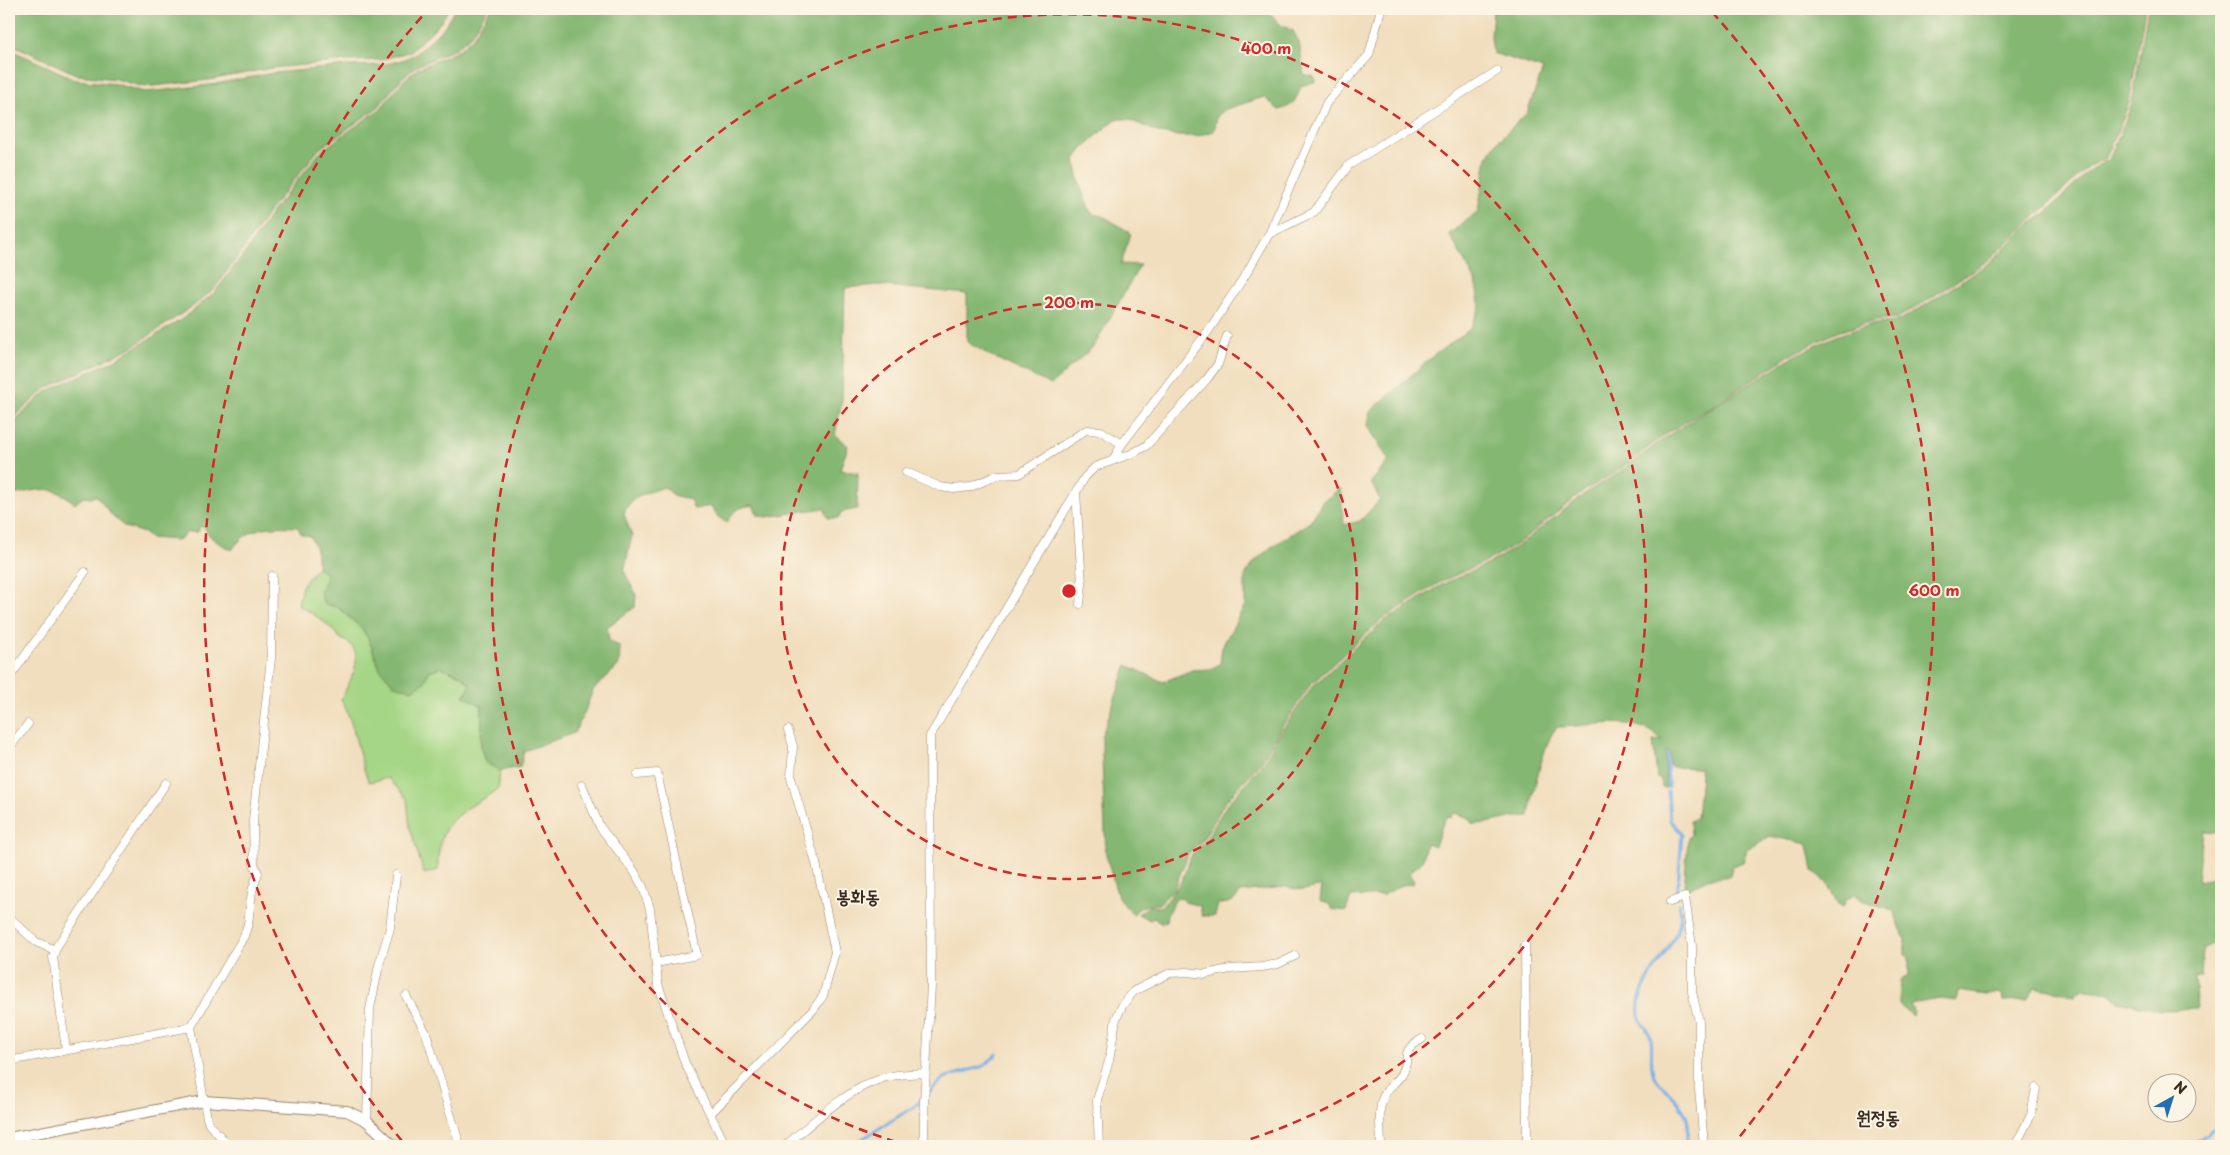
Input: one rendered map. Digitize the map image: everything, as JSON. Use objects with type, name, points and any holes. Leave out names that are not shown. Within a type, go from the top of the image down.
[{"type":"street","points":[[1113,460],[1122,444],[1209,330],[1246,274],[1269,234],[1327,102],[1369,55],[1382,9]]},
{"type":"street","points":[[1269,234],[1314,212],[1349,165],[1497,71]]},
{"type":"street","points":[[924,1146],[924,1088],[931,986],[930,736],[1085,477],[1095,467],[1131,454],[1146,446],[1207,379],[1218,364],[1227,336]]},
{"type":"street","points":[[906,472],[940,486],[954,489],[970,487],[998,475],[1019,474],[1086,430],[1101,431],[1122,444]]},
{"type":"street","points":[[1076,492],[1082,584],[1080,604]]},
{"type":"street","points":[[9,678],[85,572]]},
{"type":"street","points":[[229,1146],[209,1124],[191,1027],[244,936],[248,924],[252,891],[258,873],[254,864],[253,820],[271,658],[272,576]]},
{"type":"street","points":[[9,748],[28,724]]},
{"type":"street","points":[[710,1114],[813,1010],[823,996],[835,952],[816,863],[791,778],[793,746],[788,730]]},
{"type":"street","points":[[636,775],[657,773],[698,954],[656,964]]},
{"type":"street","points":[[66,1050],[53,957],[55,950],[166,783]]},
{"type":"street","points":[[582,785],[600,828],[634,871],[643,887],[650,909],[658,984],[685,1063],[726,1146]]},
{"type":"street","points":[[367,1121],[370,1010],[379,965],[390,928],[396,875]]},
{"type":"street","points":[[1670,902],[1685,897],[1692,946],[1692,992],[1699,1022],[1699,1089],[1704,1146]]},
{"type":"street","points":[[9,917],[36,942],[55,950]]},
{"type":"street","points":[[1524,945],[1527,1146]]},
{"type":"street","points":[[1100,1146],[1097,1100],[1109,1061],[1116,1019],[1122,1006],[1134,991],[1170,973],[1205,974],[1230,969],[1262,967],[1278,964],[1295,956]]},
{"type":"street","points":[[406,996],[426,1032],[460,1146]]},
{"type":"street","points":[[9,1061],[191,1027]]},
{"type":"street","points":[[1381,1146],[1380,1107],[1385,1094],[1403,1072],[1406,1052],[1412,1045],[1422,1039]]},
{"type":"street","points":[[785,1146],[854,1091],[883,1078],[925,1073]]},
{"type":"street","points":[[2015,1146],[2031,1115],[2036,1088]]},
{"type":"street","points":[[9,1138],[204,1101],[347,1111],[367,1121],[394,1146]]},
{"type":"green space","points":[[9,9],[449,9],[439,24],[411,51],[381,60],[272,68],[209,80],[144,87],[116,79],[78,75],[9,43]]},
{"type":"green space","points":[[455,9],[487,9],[472,34],[456,48],[415,67],[402,78],[378,107],[319,149],[269,211],[213,290],[196,304],[132,347],[45,389],[9,422],[9,49],[77,80],[116,84],[144,92],[157,91],[210,85],[273,73],[347,66],[382,65],[399,61],[414,55],[432,39],[444,27]]},
{"type":"green space","points":[[490,9],[1266,9],[1281,25],[1293,31],[1299,42],[1304,75],[1313,76],[1317,81],[1301,86],[1294,102],[1288,107],[1279,110],[1264,97],[1226,109],[1217,116],[1214,131],[1197,136],[1178,136],[1160,133],[1128,119],[1116,119],[1086,145],[1075,159],[1081,187],[1092,214],[1103,216],[1131,233],[1121,264],[1140,265],[1094,346],[1051,385],[991,356],[967,342],[967,294],[877,285],[845,288],[842,400],[835,435],[848,446],[840,470],[858,473],[857,509],[841,512],[839,518],[828,518],[824,508],[766,517],[758,515],[753,505],[737,510],[727,523],[718,517],[711,506],[694,509],[690,499],[675,496],[664,487],[645,493],[635,499],[630,503],[624,514],[632,536],[624,571],[636,595],[635,607],[607,627],[609,640],[620,647],[619,665],[593,690],[574,733],[524,751],[520,767],[500,771],[485,762],[481,748],[482,706],[464,696],[471,685],[462,676],[441,667],[429,671],[424,683],[412,690],[394,685],[380,669],[368,638],[360,627],[339,608],[324,604],[320,592],[327,574],[317,567],[316,551],[310,536],[301,534],[298,527],[270,527],[253,531],[232,550],[216,541],[209,535],[205,527],[200,526],[198,532],[187,532],[180,540],[150,538],[144,533],[125,527],[113,517],[96,495],[92,498],[83,497],[75,504],[67,497],[52,490],[36,490],[9,496],[9,426],[47,391],[113,361],[184,318],[215,292],[247,250],[272,212],[321,151],[380,109],[404,80],[417,69],[458,51],[474,36]]},
{"type":"green space","points":[[1493,9],[2145,9],[2129,103],[2106,158],[2089,166],[1990,259],[1923,303],[1897,318],[1875,320],[1837,332],[1788,356],[1711,407],[1670,431],[1613,474],[1588,488],[1517,544],[1487,561],[1442,581],[1382,619],[1311,684],[1273,740],[1262,761],[1226,801],[1201,842],[1189,852],[1174,889],[1159,904],[1144,906],[1133,915],[1118,897],[1106,855],[1102,759],[1102,735],[1127,665],[1163,682],[1192,670],[1211,669],[1220,664],[1222,647],[1245,605],[1245,576],[1255,561],[1270,548],[1310,522],[1322,503],[1340,488],[1344,525],[1360,521],[1380,500],[1371,482],[1389,461],[1368,426],[1370,412],[1433,356],[1470,329],[1480,307],[1475,280],[1449,234],[1478,211],[1487,158],[1497,142],[1527,113],[1543,69],[1493,53],[1491,37]]},
{"type":"green space","points":[[2148,9],[2209,9],[2221,33],[2221,829],[2217,832],[2203,831],[2198,881],[2213,878],[2210,920],[2213,943],[2203,949],[2201,977],[2196,977],[2194,980],[2197,1009],[2159,1010],[2119,1001],[2110,993],[2081,989],[2075,995],[2035,987],[2027,1000],[2004,1001],[2003,995],[1999,993],[1986,995],[1958,991],[1956,1001],[1940,999],[1910,1004],[1914,1013],[1913,1016],[1899,1005],[1900,980],[1909,976],[1909,958],[1905,954],[1905,939],[1893,910],[1864,901],[1854,895],[1846,900],[1843,907],[1838,904],[1827,883],[1813,871],[1808,844],[1770,836],[1747,850],[1743,862],[1732,866],[1730,876],[1707,879],[1684,892],[1688,838],[1691,835],[1690,821],[1697,818],[1700,768],[1670,767],[1669,752],[1665,751],[1666,788],[1662,788],[1661,779],[1657,778],[1653,741],[1662,740],[1651,732],[1626,724],[1612,723],[1557,727],[1543,756],[1529,816],[1472,824],[1470,818],[1454,813],[1451,818],[1447,816],[1435,846],[1426,843],[1423,860],[1409,874],[1414,881],[1413,884],[1401,885],[1384,895],[1351,897],[1346,911],[1332,909],[1329,904],[1320,901],[1322,886],[1303,890],[1285,887],[1240,892],[1237,898],[1218,904],[1215,916],[1202,916],[1200,906],[1185,902],[1182,898],[1176,899],[1167,914],[1166,921],[1163,923],[1154,918],[1150,920],[1138,914],[1149,906],[1160,907],[1168,900],[1182,880],[1192,854],[1203,844],[1228,803],[1264,763],[1275,741],[1313,686],[1384,621],[1443,584],[1488,564],[1518,546],[1590,490],[1614,476],[1672,433],[1790,358],[1838,335],[1876,323],[1898,321],[1924,306],[1992,261],[2023,230],[2048,211],[2091,169],[2109,160],[2132,104]]},
{"type":"green space","points":[[317,567],[327,574],[320,592],[360,627],[368,638],[380,669],[424,683],[429,671],[441,667],[462,676],[471,686],[482,706],[481,748],[485,762],[500,771],[498,789],[462,812],[446,828],[441,839],[438,870],[424,874],[410,827],[407,799],[388,778],[369,782],[365,772],[350,719],[341,700],[355,667],[356,654],[353,648],[320,619],[298,605],[302,586]]},
{"type":"waterway","points":[[1667,753],[1668,787]]},
{"type":"waterway","points":[[1668,791],[1670,820],[1682,834],[1677,898]]},
{"type":"waterway","points":[[1679,904],[1680,918],[1677,931],[1644,987],[1639,1001],[1639,1015],[1650,1036],[1652,1067],[1655,1078],[1678,1103],[1686,1115],[1688,1137],[1685,1146]]},
{"type":"waterway","points":[[851,1146],[915,1106],[944,1078],[984,1066],[997,1054]]},
{"type":"waterway","points":[[2191,1146],[2221,1123]]},
{"type":"district","name":"봉화동","points":[[858,897]]},
{"type":"district","name":"원정동","points":[[1878,1118]]}]
